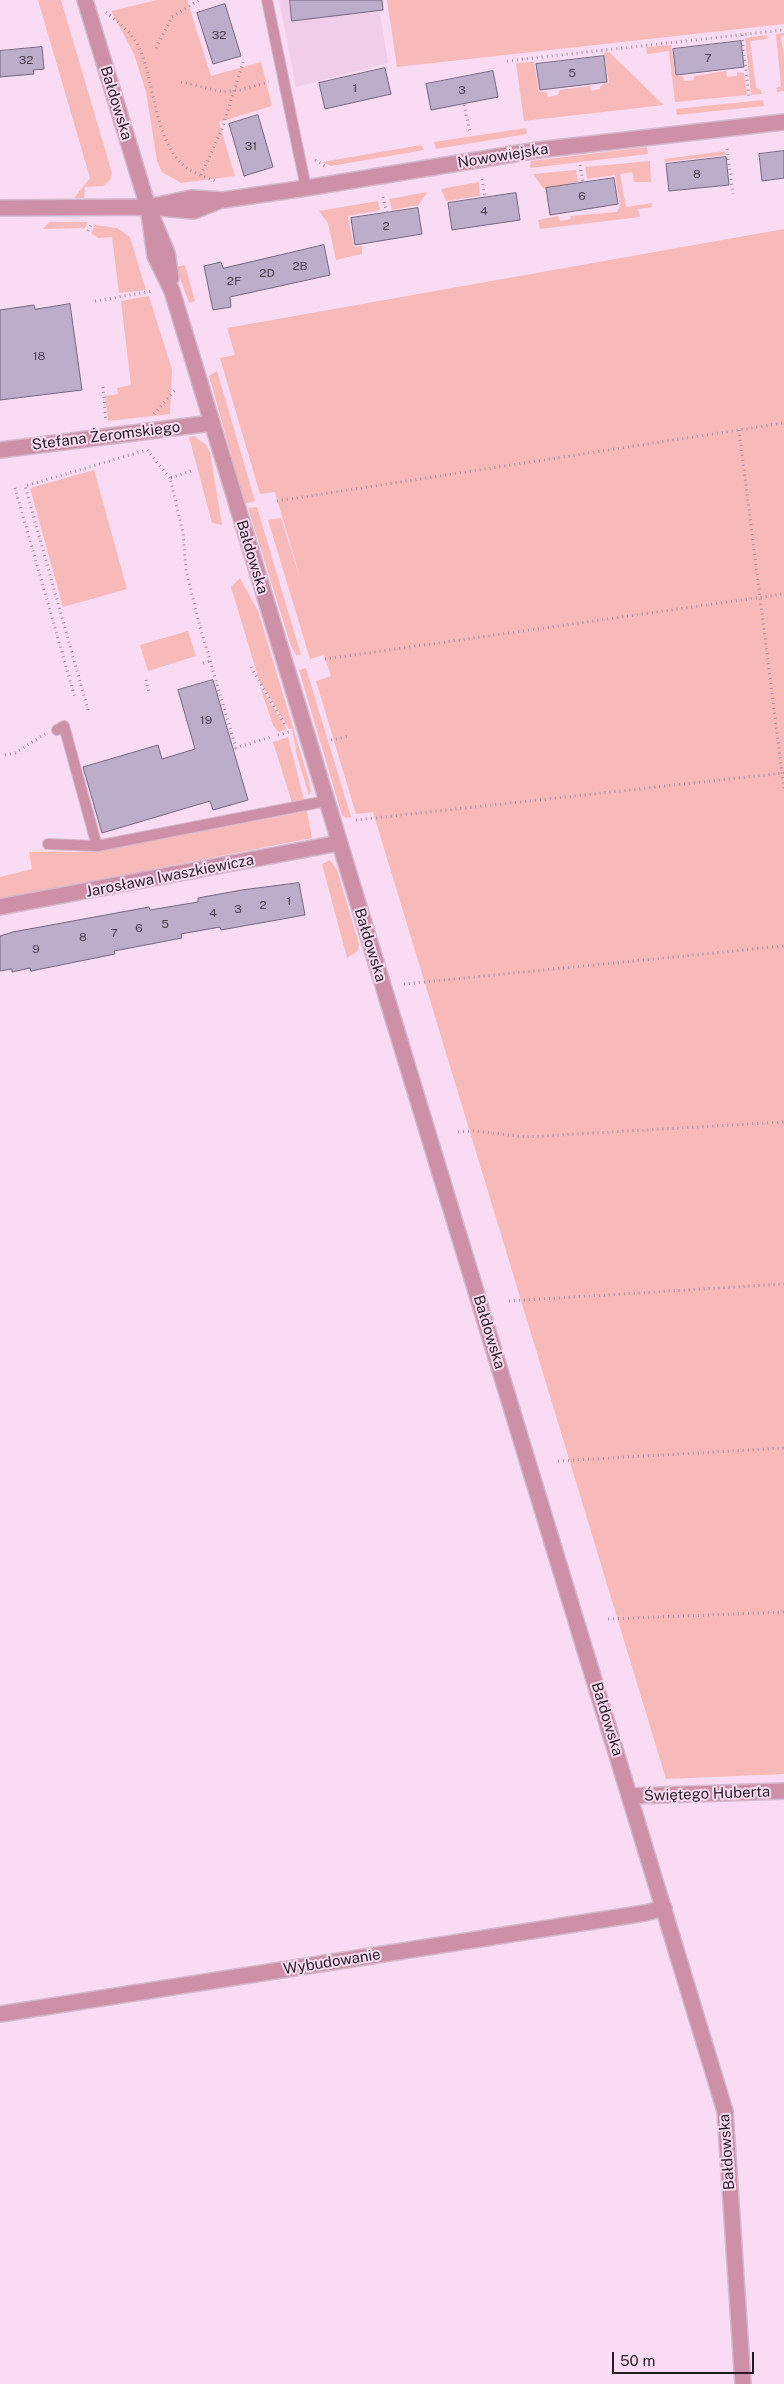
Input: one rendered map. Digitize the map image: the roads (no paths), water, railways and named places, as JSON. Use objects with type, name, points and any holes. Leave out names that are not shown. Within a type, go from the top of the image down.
[{"type":"street","name":"Bałdowska","points":[[85,0],[148,207],[166,252],[172,291],[726,2111],[743,2384]]},
{"type":"street","name":"Nowowiejska","points":[[0,208],[148,207],[191,198],[223,200],[538,150],[784,122]]},
{"type":"street","name":"Stefana Żeromskiego","points":[[0,450],[212,422]]},
{"type":"street","name":"Jarosława Iwaszkiewicza","points":[[0,907],[339,843]]},
{"type":"street","name":"Świętego Huberta","points":[[630,1796],[784,1790]]},
{"type":"street","name":"Wybudowanie","points":[[0,2014],[635,1915],[664,1908]]},
{"type":"lane","points":[[267,0],[306,188]]},
{"type":"lane","points":[[57,730],[64,726],[97,846]]},
{"type":"lane","points":[[48,844],[97,846],[326,801]]}]
